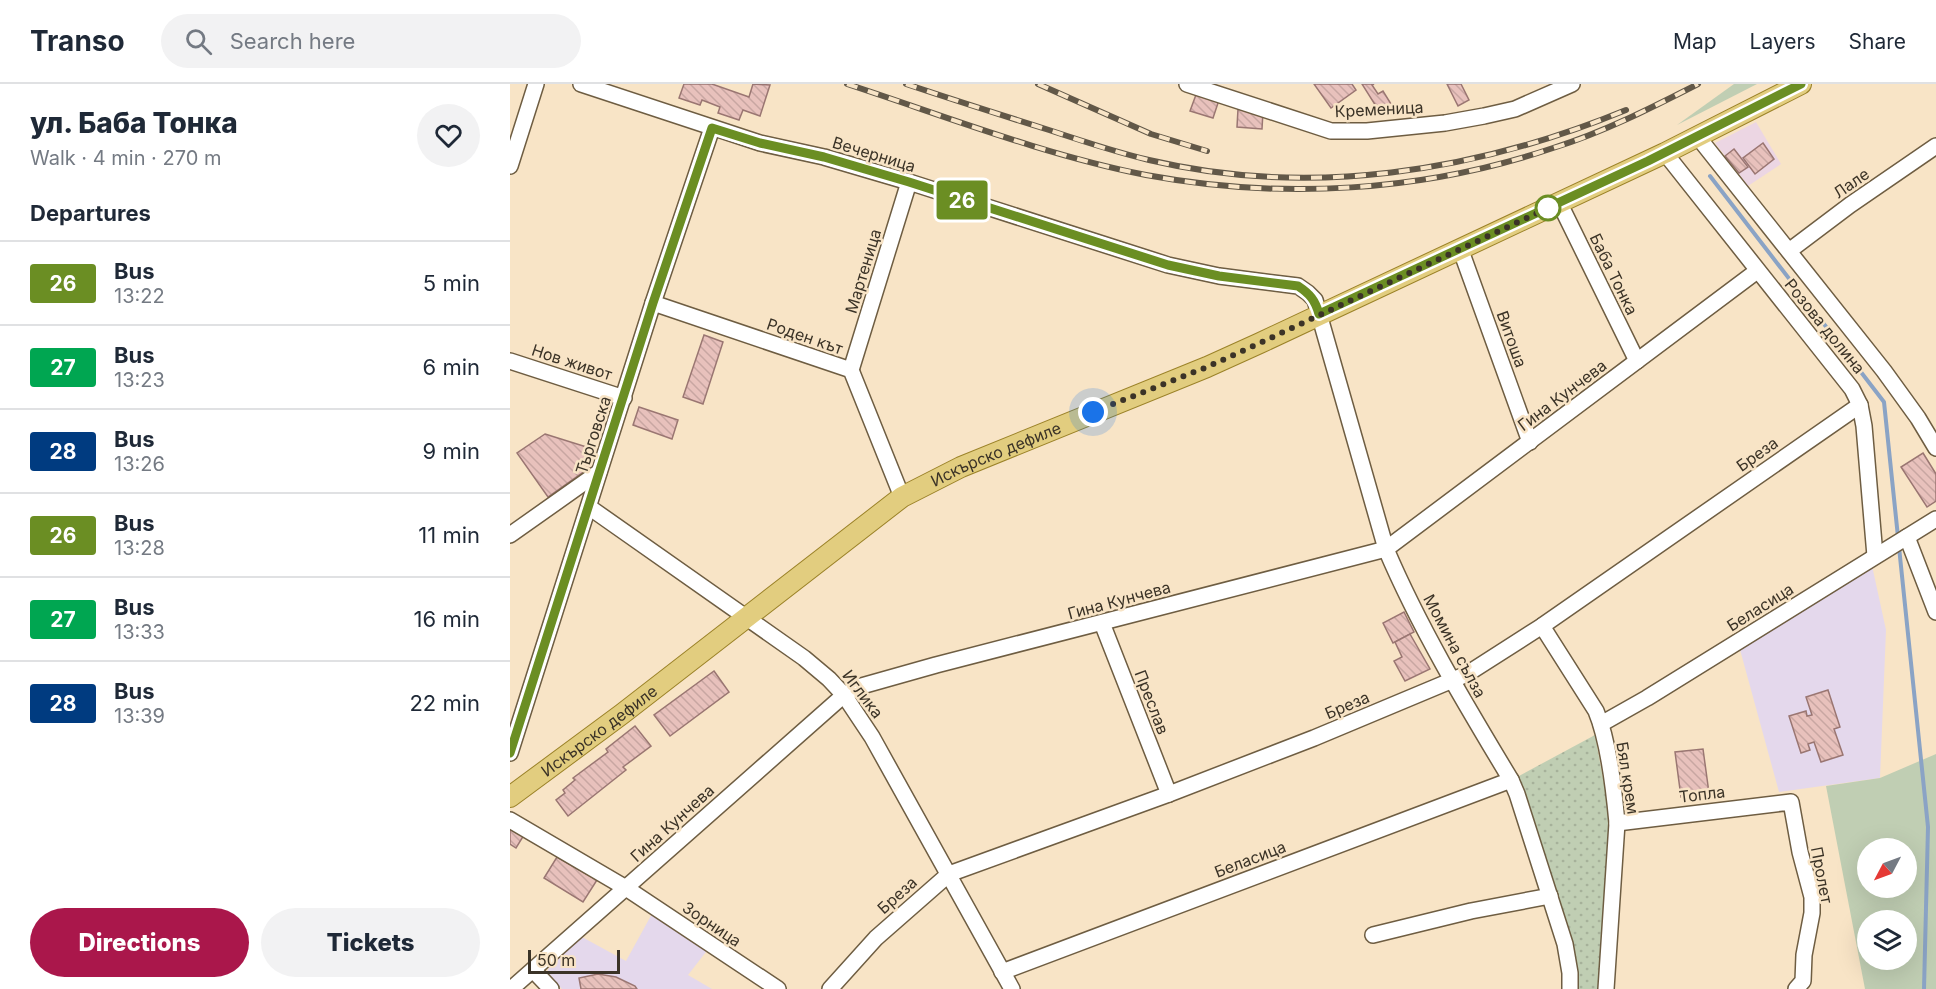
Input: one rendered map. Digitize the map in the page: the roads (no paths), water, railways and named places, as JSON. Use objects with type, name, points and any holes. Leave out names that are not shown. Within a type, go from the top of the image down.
[{"type":"main road","name":"Искърско дефиле","points":[[510,797],[622,714],[902,497],[961,467],[1207,367],[1665,153],[1801,84]]},
{"type":"street","points":[[510,166],[536,84]]},
{"type":"street","name":"Вечерница","points":[[581,84],[760,143],[824,157],[909,182],[1168,265],[1219,276],[1298,286],[1315,300],[1319,314]]},
{"type":"street","name":"Кременица","points":[[1187,84],[1331,131],[1367,131],[1445,123],[1515,109],[1572,84]]},
{"type":"street","name":"Търговска","points":[[510,753],[653,303],[712,128]]},
{"type":"street","name":"Розова долина","points":[[1698,137],[1884,371],[1918,418],[1936,448]]},
{"type":"street","name":"Лале","points":[[1789,251],[1936,146]]},
{"type":"street","name":"Розова долина","points":[[1665,153],[1852,389],[1860,405],[1864,426],[1875,556]]},
{"type":"street","name":"Мартеница","points":[[851,370],[909,182]]},
{"type":"street","name":"Баба Тонка","points":[[1559,202],[1637,361]]},
{"type":"street","name":"Витоша","points":[[1460,248],[1530,442]]},
{"type":"street","name":"Гина Кунчева","points":[[511,989],[844,694],[858,687],[925,668],[1386,549],[1757,271]]},
{"type":"street","name":"Роден кът","points":[[653,303],[851,370],[902,497]]},
{"type":"street","name":"Момина сълза","points":[[1319,314],[1386,549],[1399,579],[1453,680],[1511,780],[1564,944],[1570,973],[1570,989]]},
{"type":"street","name":"Нов живот","points":[[510,361],[624,398]]},
{"type":"street","name":"Бреза","points":[[830,989],[876,938],[949,874],[1169,794],[1314,738],[1481,666],[1860,405]]},
{"type":"street","points":[[510,535],[599,472]]},
{"type":"street","name":"Иглика","points":[[589,507],[804,658],[844,694],[872,737],[1012,989]]},
{"type":"street","name":"Беласица","points":[[1601,724],[1647,698],[1936,519]]},
{"type":"street","points":[[1907,537],[1936,612]]},
{"type":"street","name":"Преслав","points":[[1101,623],[1169,794]]},
{"type":"street","name":"Бял крем","points":[[1542,626],[1596,711],[1601,724],[1615,802],[1617,823],[1606,989]]},
{"type":"street","name":"Беласица","points":[[1002,972],[1511,780]]},
{"type":"street","name":"Топла","points":[[1617,823],[1791,802]]},
{"type":"street","name":"Пролет","points":[[1791,802],[1800,852],[1812,897],[1803,981],[1797,989]]},
{"type":"street","name":"Зорница","points":[[510,820],[626,888],[778,989]]},
{"type":"street","points":[[1373,935],[1471,911],[1550,896]]},
{"type":"street","points":[[533,970],[550,989]]},
{"type":"waterway","points":[[1710,176],[1884,402],[1898,537]]},
{"type":"waterway","points":[[1899,547],[1928,827],[1924,989]]},
{"type":"railway","points":[[847,84],[1032,146],[1108,167],[1197,183],[1248,188],[1300,189],[1403,182],[1504,163],[1591,135],[1698,84]]},
{"type":"railway","points":[[906,84],[1136,157],[1210,171],[1270,177],[1331,177],[1391,172],[1451,163],[1569,132],[1626,110]]},
{"type":"railway","points":[[1038,84],[1151,134],[1207,151]]}]
